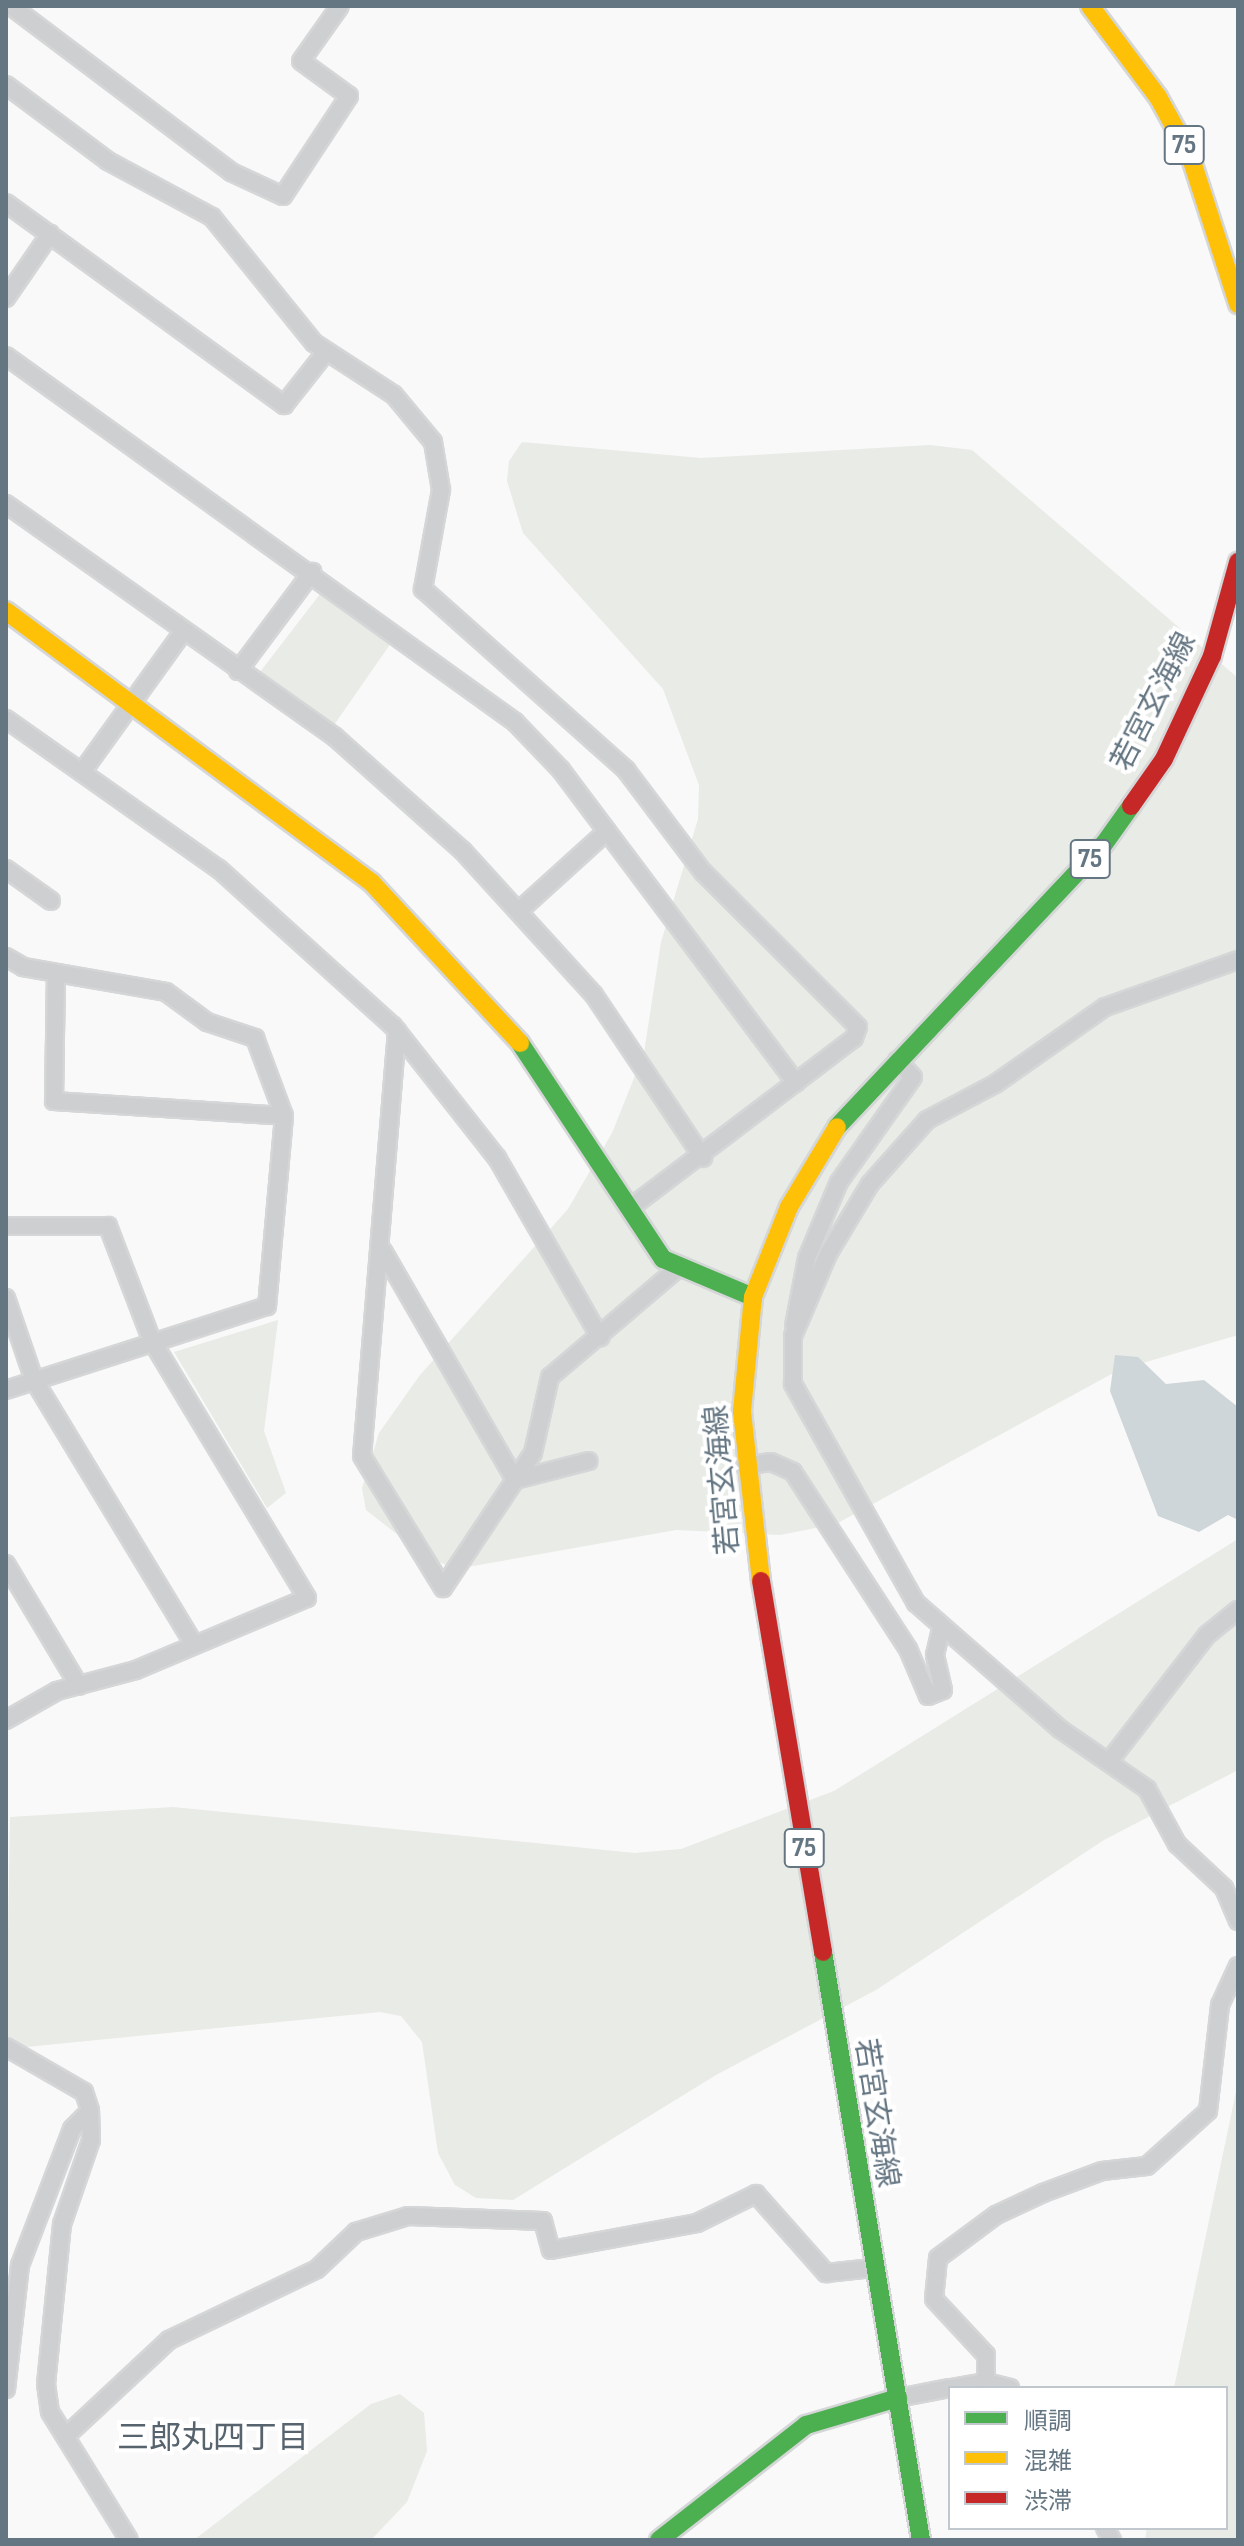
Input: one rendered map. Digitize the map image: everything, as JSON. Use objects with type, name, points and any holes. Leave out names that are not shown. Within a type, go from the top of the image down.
[{"type":"main road","name":"75","points":[[1090,6],[1158,97],[1190,155],[1238,304]]},
{"type":"main road","name":"若宮玄海線","points":[[921,2540],[873,2268],[745,1466],[743,1364],[753,1297],[815,1158],[897,1060],[1104,844],[1164,759],[1212,656],[1238,562]]},
{"type":"main road","points":[[6,611],[280,808],[401,911],[517,1039],[630,1208],[649,1244],[678,1268],[753,1297]]},
{"type":"main road","points":[[659,2540],[806,2425],[851,2406],[898,2398]]},
{"type":"street","points":[[11,6],[231,172],[283,196],[349,96],[301,61],[340,6]]},
{"type":"street","points":[[6,85],[108,161],[212,217],[325,353],[394,395],[433,442],[441,490],[423,589],[626,770],[703,872],[858,1027],[854,1038],[703,1158],[630,1208]]},
{"type":"street","points":[[6,203],[284,405],[325,353]]},
{"type":"street","points":[[6,298],[50,234]]},
{"type":"street","points":[[6,356],[312,572],[515,722],[607,831],[796,1083]]},
{"type":"street","points":[[6,504],[335,737],[521,909],[594,995],[703,1158]]},
{"type":"street","points":[[238,671],[312,572]]},
{"type":"street","points":[[82,772],[183,632]]},
{"type":"street","points":[[6,719],[291,928],[397,1031],[497,1158],[600,1337]]},
{"type":"street","points":[[521,909],[607,831]]},
{"type":"street","points":[[6,869],[51,901]]},
{"type":"street","points":[[6,957],[56,973],[166,992],[207,1022],[255,1038],[284,1116],[267,1306],[6,1390]]},
{"type":"street","points":[[793,1336],[851,1213],[927,1120],[995,1084],[1105,1007],[1238,960]]},
{"type":"street","points":[[56,973],[54,1101],[284,1116]]},
{"type":"street","points":[[397,1031],[383,1251],[362,1456],[443,1588],[533,1453],[550,1377],[678,1268]]},
{"type":"street","points":[[897,1060],[913,1077],[839,1182],[807,1258],[793,1336],[793,1384],[898,1580],[941,1628],[966,1642],[1060,1729],[1111,1759],[1147,1789],[1177,1844],[1224,1888],[1238,1921]]},
{"type":"street","points":[[6,1226],[108,1226],[152,1341],[307,1598],[79,1686],[6,1720]]},
{"type":"street","points":[[383,1251],[515,1480]]},
{"type":"street","points":[[6,1298],[34,1380],[194,1644]]},
{"type":"street","points":[[515,1480],[589,1461]]},
{"type":"street","points":[[745,1466],[771,1462],[793,1472],[908,1649],[928,1696],[943,1690],[935,1655],[941,1628]]},
{"type":"street","points":[[6,1564],[79,1686]]},
{"type":"street","points":[[1111,1759],[1207,1635],[1238,1610]]},
{"type":"street","points":[[986,2382],[986,2355],[934,2299],[938,2258],[996,2215],[1043,2193],[1102,2171],[1147,2166],[1208,2111],[1220,2005],[1238,1966]]},
{"type":"street","points":[[6,2047],[84,2092],[90,2111],[91,2140],[62,2224],[46,2384],[50,2412],[129,2540]]},
{"type":"street","points":[[6,2389],[20,2265],[72,2129],[90,2111]]},
{"type":"street","points":[[66,2436],[169,2340],[317,2269],[356,2232],[408,2216],[543,2221],[551,2250],[697,2223],[756,2194],[826,2273],[873,2268]]},
{"type":"street","points":[[963,2386],[986,2382],[1002,2386]]},
{"type":"street","points":[[898,2398],[948,2389]]},
{"type":"shaded area","points":[[522,442],[701,458],[930,445],[972,450],[1238,678],[1238,1335],[1119,1370],[836,1524],[780,1535],[676,1530],[456,1569],[426,1557],[366,1510],[362,1488],[379,1433],[420,1375],[568,1209],[612,1133],[644,1053],[661,942],[698,819],[699,785],[663,689],[523,533],[507,481],[509,461]]},
{"type":"shaded area","points":[[320,594],[391,643],[334,725],[260,672]]},
{"type":"shaded area","points":[[278,1320],[264,1431],[286,1493],[267,1508],[174,1352]]},
{"type":"shaded area","points":[[1115,1355],[1138,1357],[1166,1384],[1204,1380],[1238,1407],[1238,1520],[1228,1515],[1199,1532],[1158,1516],[1110,1391]]},
{"type":"shaded area","points":[[1238,1539],[1238,1770],[1104,1840],[876,1990],[716,2075],[513,2200],[476,2198],[455,2185],[438,2153],[422,2042],[401,2016],[380,2012],[6,2049],[10,1817],[173,1807],[635,1853],[681,1849],[834,1791]]},
{"type":"shaded area","points":[[1238,2082],[1238,2540],[1145,2540],[1147,2530],[1228,2530],[1228,2386],[1174,2386]]},
{"type":"shaded area","points":[[400,2394],[424,2413],[427,2451],[407,2502],[371,2540],[194,2540],[371,2404]]},
{"type":"traffic: fast","points":[[837,1127],[1104,844],[1131,806]]},
{"type":"traffic: fast","points":[[520,1043],[663,1259],[753,1297]]},
{"type":"traffic: fast","points":[[823,1952],[921,2540]]},
{"type":"traffic: fast","points":[[659,2540],[806,2425],[898,2398]]},
{"type":"traffic: slow","points":[[1090,6],[1158,97],[1190,155],[1238,304]]},
{"type":"traffic: slow","points":[[6,611],[372,883],[520,1043]]},
{"type":"traffic: slow","points":[[761,1581],[742,1411],[753,1297],[789,1207],[837,1127]]},
{"type":"traffic: jam","points":[[1131,806],[1164,759],[1212,656],[1238,562]]},
{"type":"traffic: jam","points":[[761,1581],[823,1952]]},
{"type":"district","name":"三郎丸四丁目","points":[[213,2439]]}]
